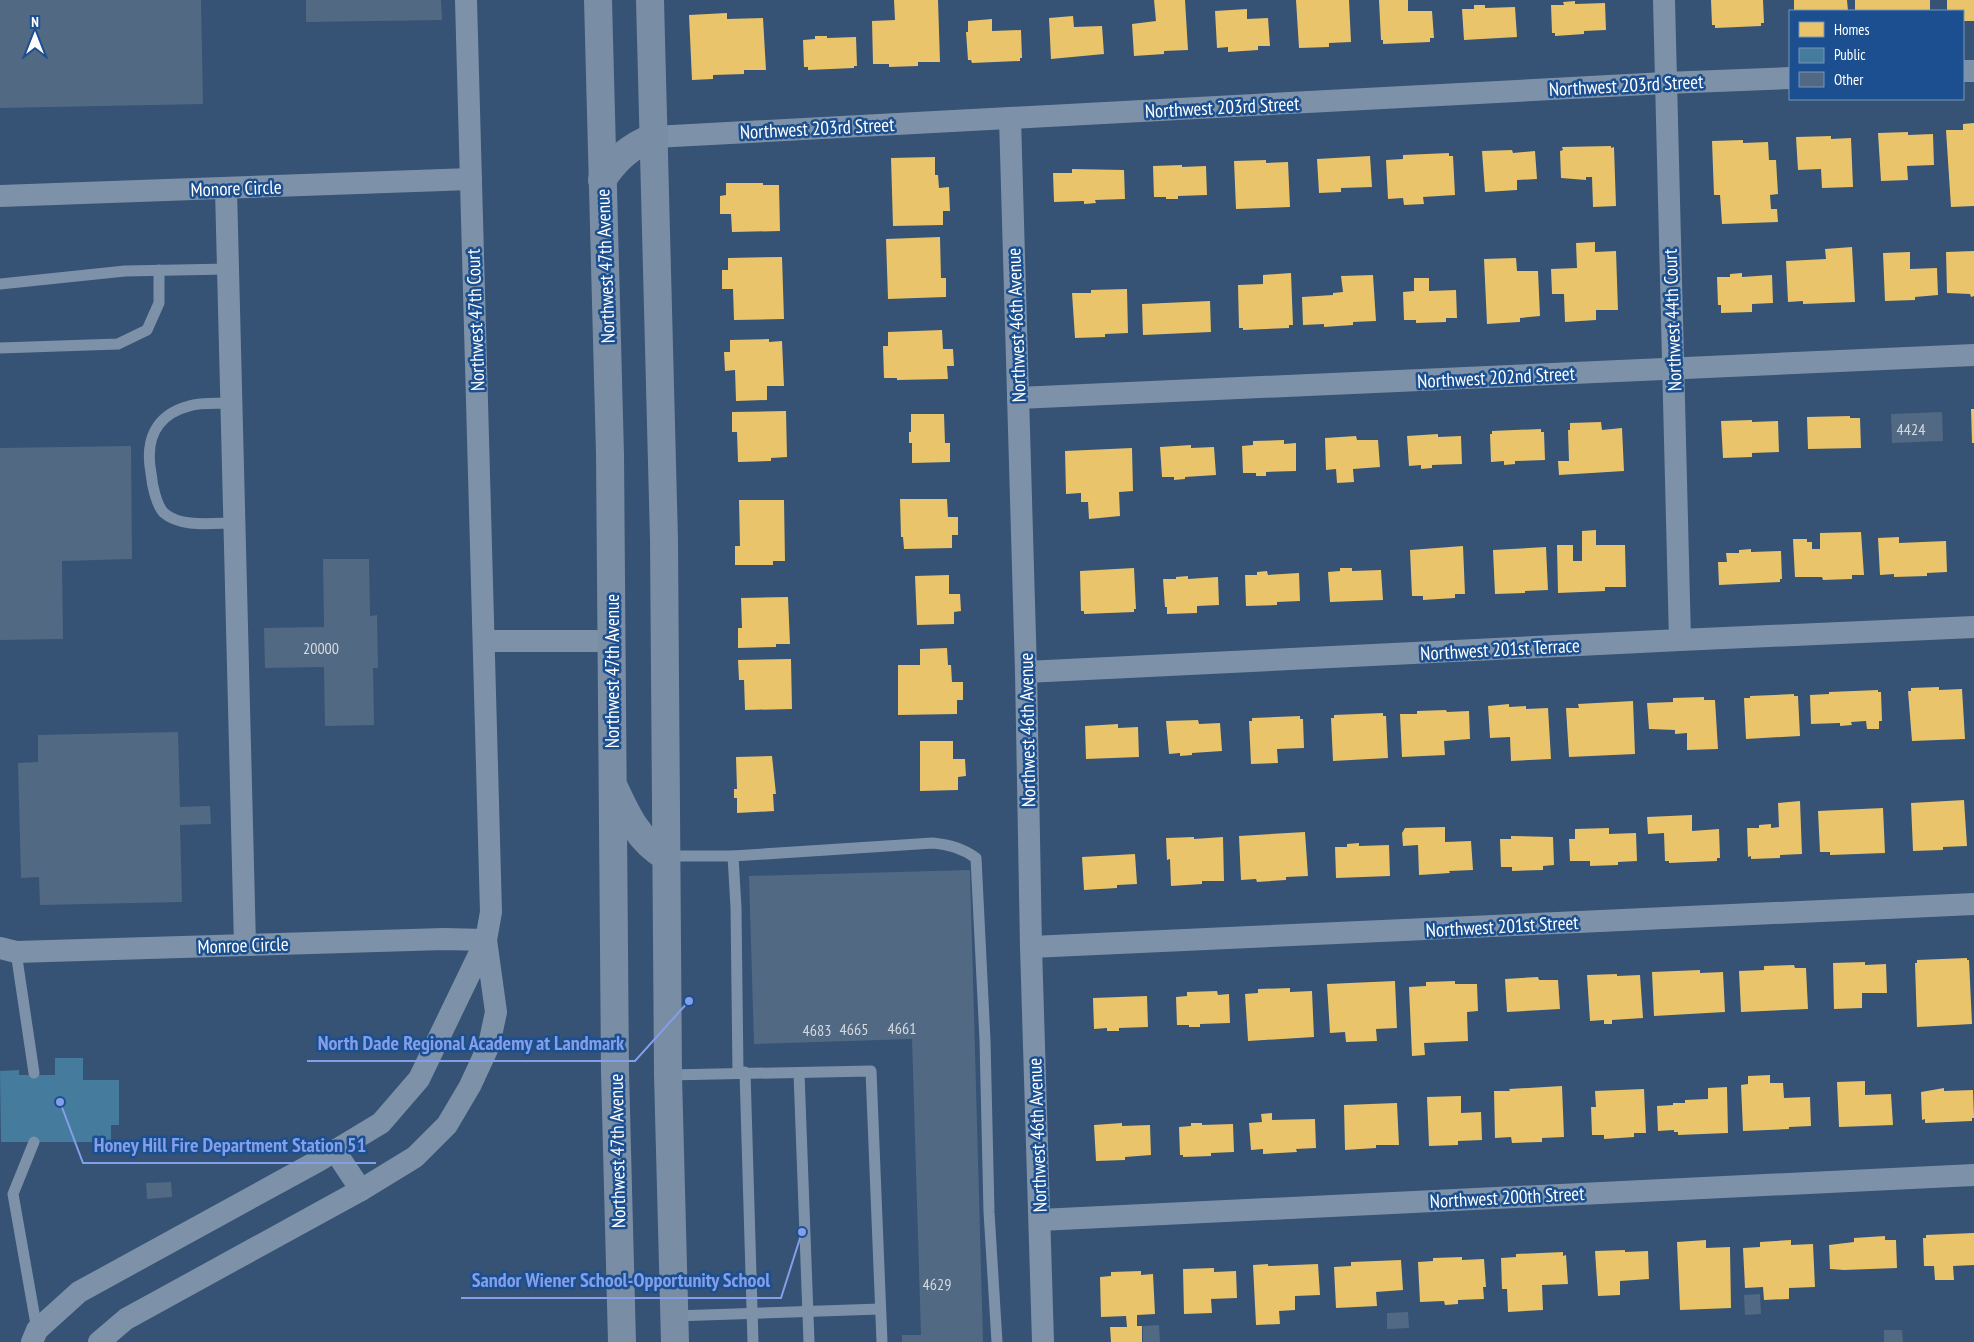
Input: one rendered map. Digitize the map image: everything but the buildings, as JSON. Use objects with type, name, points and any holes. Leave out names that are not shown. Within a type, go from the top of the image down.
[{"type":"main road","name":"Northwest 47th Avenue","points":[[598,0],[608,397],[612,641],[615,1081],[622,1342]]},
{"type":"main road","points":[[650,0],[664,521],[668,1075],[674,1329]]},
{"type":"main road","points":[[602,180],[614,163],[626,151],[640,142],[654,137]]},
{"type":"main road","points":[[613,785],[633,825],[653,849],[666,856]]},
{"type":"street","name":"Northwest 47th Court","points":[[466,0],[491,912],[486,940]]},
{"type":"street","name":"Northwest 44th Court","points":[[1664,0],[1680,640]]},
{"type":"street","name":"Northwest 203rd Street","points":[[654,137],[1789,78]]},
{"type":"street","name":"Northwest 46th Avenue","points":[[1010,118],[1043,1342]]},
{"type":"street","name":"Monore Circle","points":[[0,196],[471,179]]},
{"type":"street","points":[[226,189],[245,945]]},
{"type":"street","name":"Northwest 202nd Street","points":[[1018,398],[1974,355]]},
{"type":"street","name":"Northwest 201st Terrace","points":[[1026,672],[1974,627]]},
{"type":"street","points":[[484,641],[612,641]]},
{"type":"street","name":"Northwest 201st Street","points":[[1031,947],[1974,904]]},
{"type":"street","name":"Monroe Circle","points":[[8,950],[444,939],[486,940]]},
{"type":"street","points":[[34,1336],[79,1292],[381,1123],[419,1079],[486,940]]},
{"type":"street","points":[[99,1342],[126,1319],[362,1190],[415,1157],[447,1125],[470,1086],[489,1045],[496,1012],[486,940]]},
{"type":"street","points":[[335,1150],[362,1190]]},
{"type":"street","name":"Northwest 200th Street","points":[[1040,1220],[1974,1175]]},
{"type":"lane","points":[[0,284],[124,270],[228,269]]},
{"type":"lane","points":[[0,348],[118,344],[126,341],[147,330],[159,303],[159,270]]},
{"type":"lane","points":[[231,403],[191,405],[174,411],[158,424],[150,445],[150,466],[154,491],[163,512],[179,521],[234,523]]},
{"type":"lane","points":[[666,856],[733,856],[934,843],[949,844],[964,849],[976,858],[986,1040],[989,1212],[996,1342]]},
{"type":"lane","points":[[733,856],[753,1342]]},
{"type":"lane","points":[[8,950],[34,1073]]},
{"type":"lane","points":[[668,1075],[741,1072],[871,1071],[882,1342]]},
{"type":"lane","points":[[799,1073],[809,1342]]},
{"type":"lane","points":[[34,1142],[13,1194],[34,1336]]},
{"type":"lane","points":[[674,1329],[752,1314],[880,1309]]},
{"type":"place","name":"North Dade Regional Academy at Landmark","points":[[689,1001]]},
{"type":"place","name":"Honey Hill Fire Department Station 51","points":[[60,1102]]},
{"type":"place","name":"Sandor Wiener School-Opportunity School","points":[[802,1232]]}]
